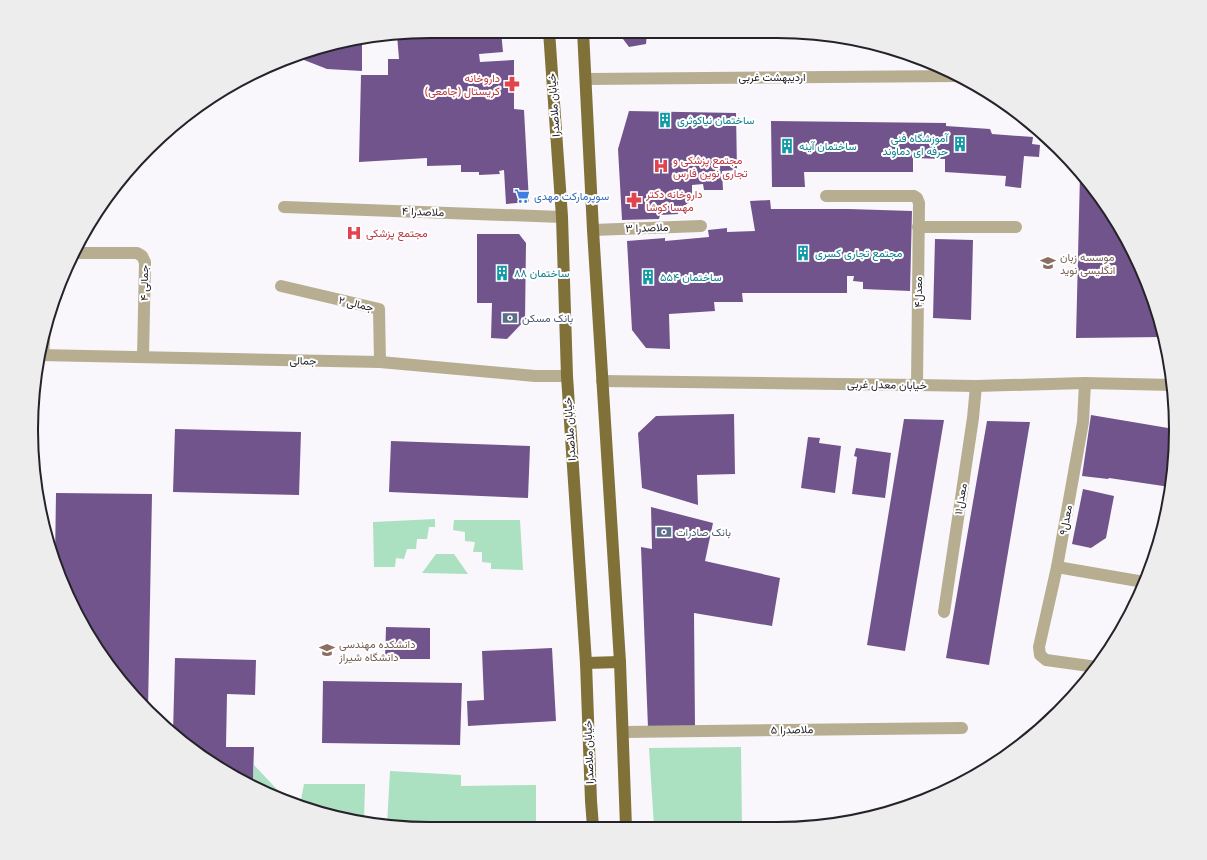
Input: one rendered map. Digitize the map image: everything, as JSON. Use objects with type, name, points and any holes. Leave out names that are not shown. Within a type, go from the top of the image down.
[{"type":"main road","name":"خیابان ملاصدرا","points":[[549,38],[562,217],[567,376],[586,663],[593,822]]},
{"type":"main road","points":[[584,38],[593,230],[620,662],[626,822]]},
{"type":"main road","points":[[586,663],[620,662]]},
{"type":"street","name":"اردیبهشت غربی","points":[[586,79],[946,76]]},
{"type":"street","name":"معدل۴","points":[[826,196],[914,196],[917,198],[917,385]]},
{"type":"street","name":"۴ ملاصدرا","points":[[284,207],[562,217]]},
{"type":"street","name":"۳ ملاصدرا","points":[[593,230],[701,226]]},
{"type":"street","points":[[918,227],[1016,227]]},
{"type":"street","name":"۴ جمالی","points":[[80,253],[137,253],[142,256],[145,262],[143,357]]},
{"type":"street","name":"۲ جمالی","points":[[281,286],[380,309],[380,362]]},
{"type":"street","name":"جمالی","points":[[46,355],[380,362],[535,376],[567,376]]},
{"type":"street","name":"خیابان معدل غربی","points":[[602,381],[976,386],[1085,383],[1167,386]]},
{"type":"street","name":"معدل۹","points":[[1085,383],[1083,422],[1057,567],[1039,647],[1040,655],[1046,660],[1090,666]]},
{"type":"street","name":"معدل۱۱","points":[[944,612],[973,418],[976,386]]},
{"type":"street","points":[[1057,567],[1139,581]]},
{"type":"street","name":"۵ ملاصدرا","points":[[623,732],[962,728]]},
{"type":"green space","points":[[435,519],[435,527],[429,527],[427,539],[417,539],[416,549],[407,549],[404,559],[396,558],[395,567],[374,567],[373,522]]},
{"type":"green space","points":[[454,520],[520,520],[523,570],[491,569],[491,563],[482,562],[482,552],[473,552],[475,542],[465,541],[465,532],[453,530]]},
{"type":"green space","points":[[436,554],[454,554],[468,574],[422,573]]},
{"type":"green space","points":[[741,747],[742,822],[654,822],[649,748]]},
{"type":"green space","points":[[254,765],[279,792],[257,782],[253,778]]},
{"type":"green space","points":[[390,771],[461,775],[461,786],[536,785],[536,822],[430,822],[387,820]]},
{"type":"green space","points":[[304,784],[365,784],[364,816],[329,809],[301,800]]},
{"type":"building","points":[[502,38],[503,52],[479,54],[480,62],[514,60],[514,109],[524,110],[529,202],[506,204],[504,170],[499,171],[500,174],[479,175],[479,172],[461,172],[461,165],[427,166],[427,158],[359,162],[361,75],[388,75],[388,59],[399,59],[397,40]]},
{"type":"building","points":[[622,38],[647,38],[646,44],[629,47]]},
{"type":"building","points":[[362,44],[362,71],[327,69],[304,60],[329,51]]},
{"type":"building","points":[[629,111],[736,113],[737,170],[722,171],[723,190],[704,190],[703,184],[692,185],[692,194],[689,202],[678,210],[678,214],[660,215],[659,219],[622,220],[618,149]]},
{"type":"building","points":[[771,121],[946,123],[946,126],[990,129],[992,134],[1033,137],[1032,144],[1040,145],[1039,157],[1024,156],[1021,188],[1005,186],[1006,176],[945,172],[945,159],[913,158],[913,172],[804,172],[805,187],[772,187]]},
{"type":"building","points":[[1080,181],[1103,212],[1129,257],[1148,304],[1158,337],[1076,338]]},
{"type":"building","points":[[770,200],[771,209],[912,211],[910,291],[863,289],[863,282],[853,281],[854,276],[847,276],[847,293],[742,293],[743,302],[714,302],[715,311],[669,314],[670,349],[646,348],[632,330],[627,241],[665,238],[665,241],[709,237],[708,230],[727,228],[727,232],[755,231],[750,201]]},
{"type":"building","name":"ساختمان ۸۸","points":[[477,234],[519,234],[526,243],[525,320],[507,339],[491,338],[492,303],[477,303]]},
{"type":"building","points":[[935,239],[973,240],[971,320],[933,318]]},
{"type":"building","points":[[734,414],[735,474],[697,475],[698,505],[642,488],[638,433],[656,416]]},
{"type":"building","points":[[1091,415],[1169,428],[1165,486],[1109,478],[1082,476]]},
{"type":"building","points":[[904,419],[944,420],[905,651],[867,645]]},
{"type":"building","points":[[987,421],[1030,422],[989,665],[946,658]]},
{"type":"building","points":[[175,429],[301,432],[299,495],[173,492]]},
{"type":"building","points":[[808,437],[820,438],[819,443],[841,446],[835,493],[801,488]]},
{"type":"building","points":[[391,441],[530,446],[528,498],[389,492]]},
{"type":"building","points":[[856,448],[891,453],[885,498],[852,494],[857,457],[854,456]]},
{"type":"building","points":[[1083,489],[1114,496],[1106,538],[1091,548],[1072,544]]},
{"type":"building","points":[[56,493],[152,494],[148,702],[119,669],[91,626],[78,603],[55,544]]},
{"type":"building","points":[[651,507],[713,523],[705,561],[780,578],[772,626],[694,613],[695,728],[648,728],[641,547],[652,549]]},
{"type":"building","points":[[386,627],[430,628],[430,659],[385,659]]},
{"type":"building","points":[[552,648],[556,721],[468,726],[467,701],[484,700],[482,651]]},
{"type":"building","points":[[175,658],[256,660],[255,695],[227,694],[226,747],[254,747],[253,780],[212,756],[173,726]]},
{"type":"building","points":[[323,681],[462,683],[460,745],[322,743]]},
{"type":"place","name":"داروخانه کریستال (جامعی)","points":[[512,84]]},
{"type":"place","name":"ساختمان نیاکوثری","points":[[665,120]]},
{"type":"place","name":"آموزشگاه فنی حرفه ای دماوند","points":[[960,144]]},
{"type":"place","name":"ساختمان آینه","points":[[787,146]]},
{"type":"place","name":"مجتمع پزشکی و تجاری نوین فارس","points":[[661,166]]},
{"type":"place","name":"سوپرمارکت مهدی","points":[[522,196]]},
{"type":"place","name":"داروخانه دکتر مهسا کوشا","points":[[634,200]]},
{"type":"place","name":"مجتمع پزشکی","points":[[354,233]]},
{"type":"place","name":"مجتمع تجاری کسری","points":[[803,253]]},
{"type":"place","name":"موسسه زبان انگلیسی نوید","points":[[1048,263]]},
{"type":"place","name":"ساختمان ۸۸","points":[[502,273]]},
{"type":"place","name":"ساختمان ۵۵۴","points":[[648,277]]},
{"type":"place","name":"بانک مسکن","points":[[510,318]]},
{"type":"place","name":"بانک صادرات","points":[[664,532]]},
{"type":"place","name":"دانشکده مهندسی دانشگاه شیراز","points":[[327,650]]}]
